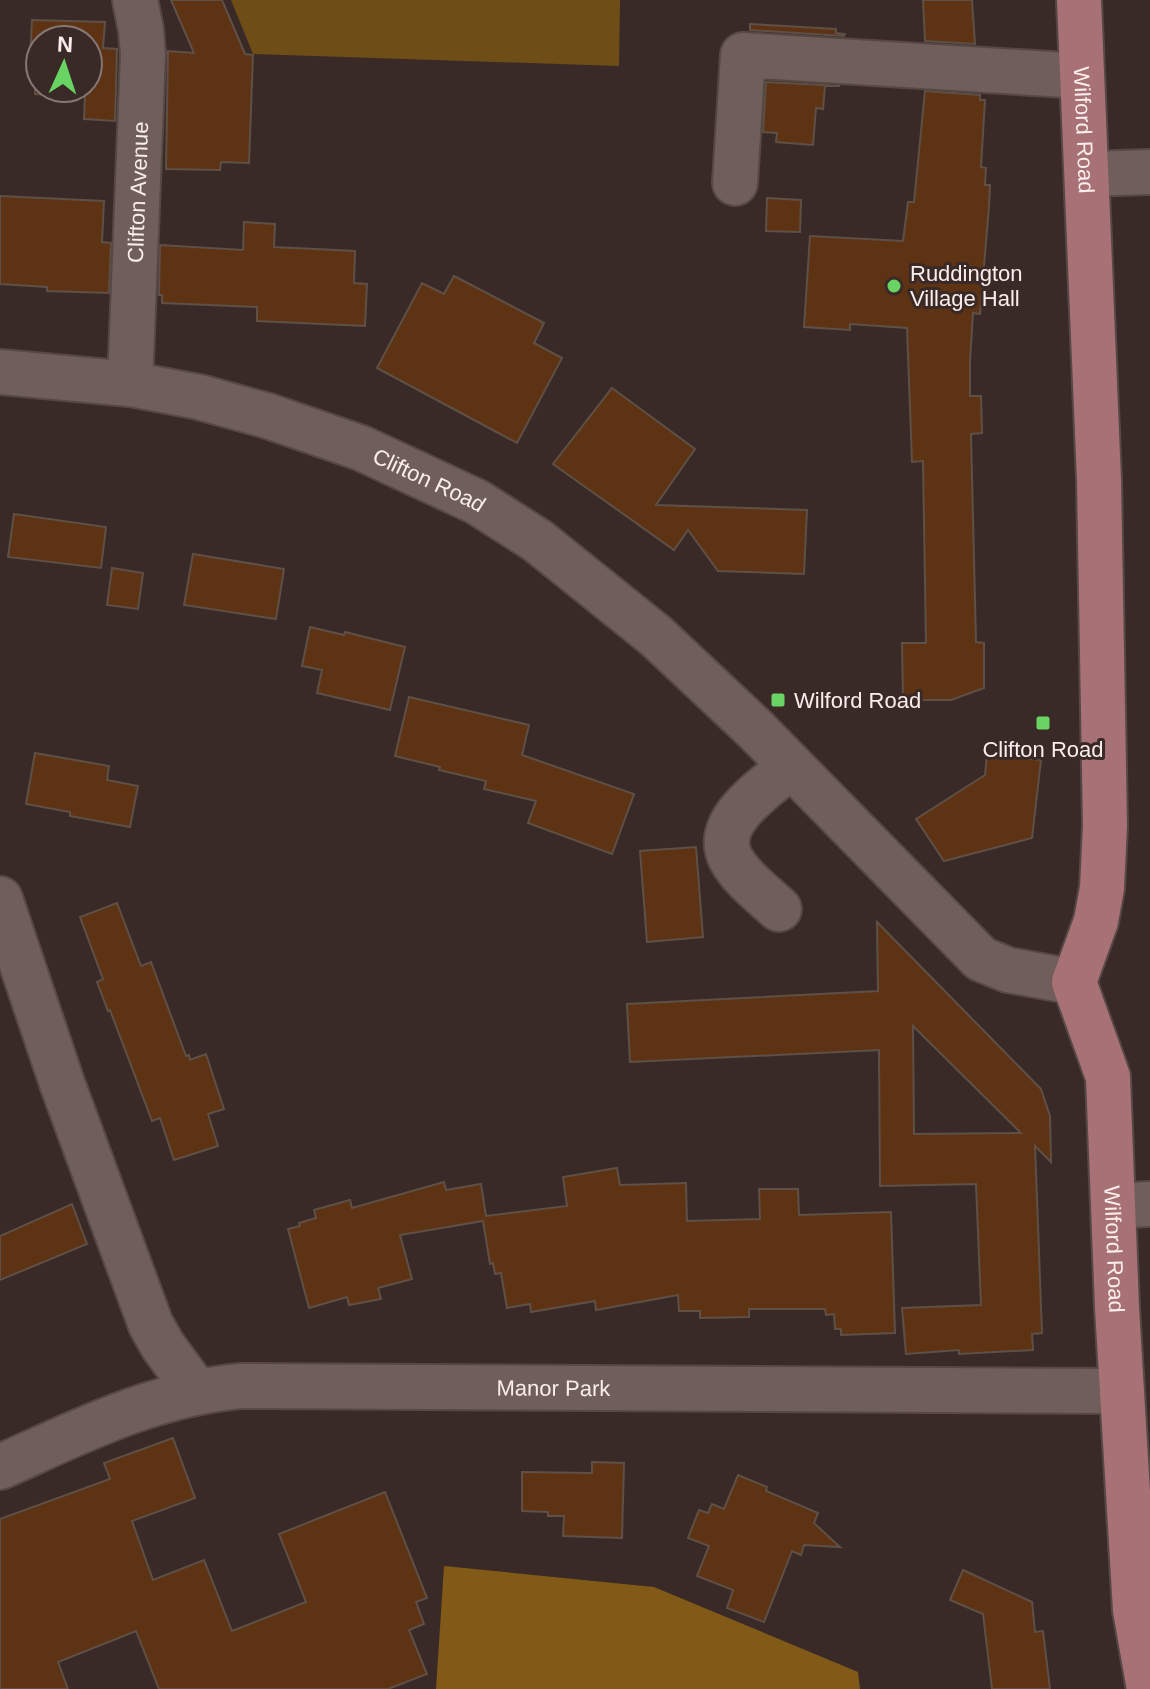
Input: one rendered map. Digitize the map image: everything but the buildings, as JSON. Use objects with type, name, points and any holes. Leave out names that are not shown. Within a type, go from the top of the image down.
[{"type":"main road","name":"Wilford Road","points":[[1079,0],[1099,480],[1105,826],[1102,888],[1096,921],[1074,982],[1108,1077],[1132,1205],[1122,1391],[1138,1457],[1135,1610],[1149,1689]]},
{"type":"street","name":"Clifton Avenue","points":[[130,384],[143,54],[135,0]]},
{"type":"street","points":[[735,183],[743,55],[1082,76]]},
{"type":"street","points":[[1087,174],[1150,172]]},
{"type":"street","name":"Clifton Road","points":[[0,372],[130,384],[199,397],[313,431],[393,462],[477,502],[538,541],[656,636],[723,698],[981,959],[1008,970],[1074,982]]},
{"type":"street","points":[[779,909],[732,861],[728,840],[731,825],[738,814],[791,766]]},
{"type":"street","points":[[11,892],[62,1083],[151,1325],[196,1391]]},
{"type":"street","name":"Manor Park","points":[[0,1467],[151,1403],[196,1391],[241,1386],[1122,1391]]},
{"type":"shaded area","points":[[231,0],[620,0],[619,66],[253,54]]},
{"type":"shaded area","points":[[444,1566],[654,1587],[858,1672],[860,1689],[436,1689]]},
{"type":"place","name":"Ruddington Village Hall","points":[[894,286]]},
{"type":"place","name":"Wilford Road","points":[[778,700]]},
{"type":"place","name":"Clifton Road","points":[[1043,723]]}]
